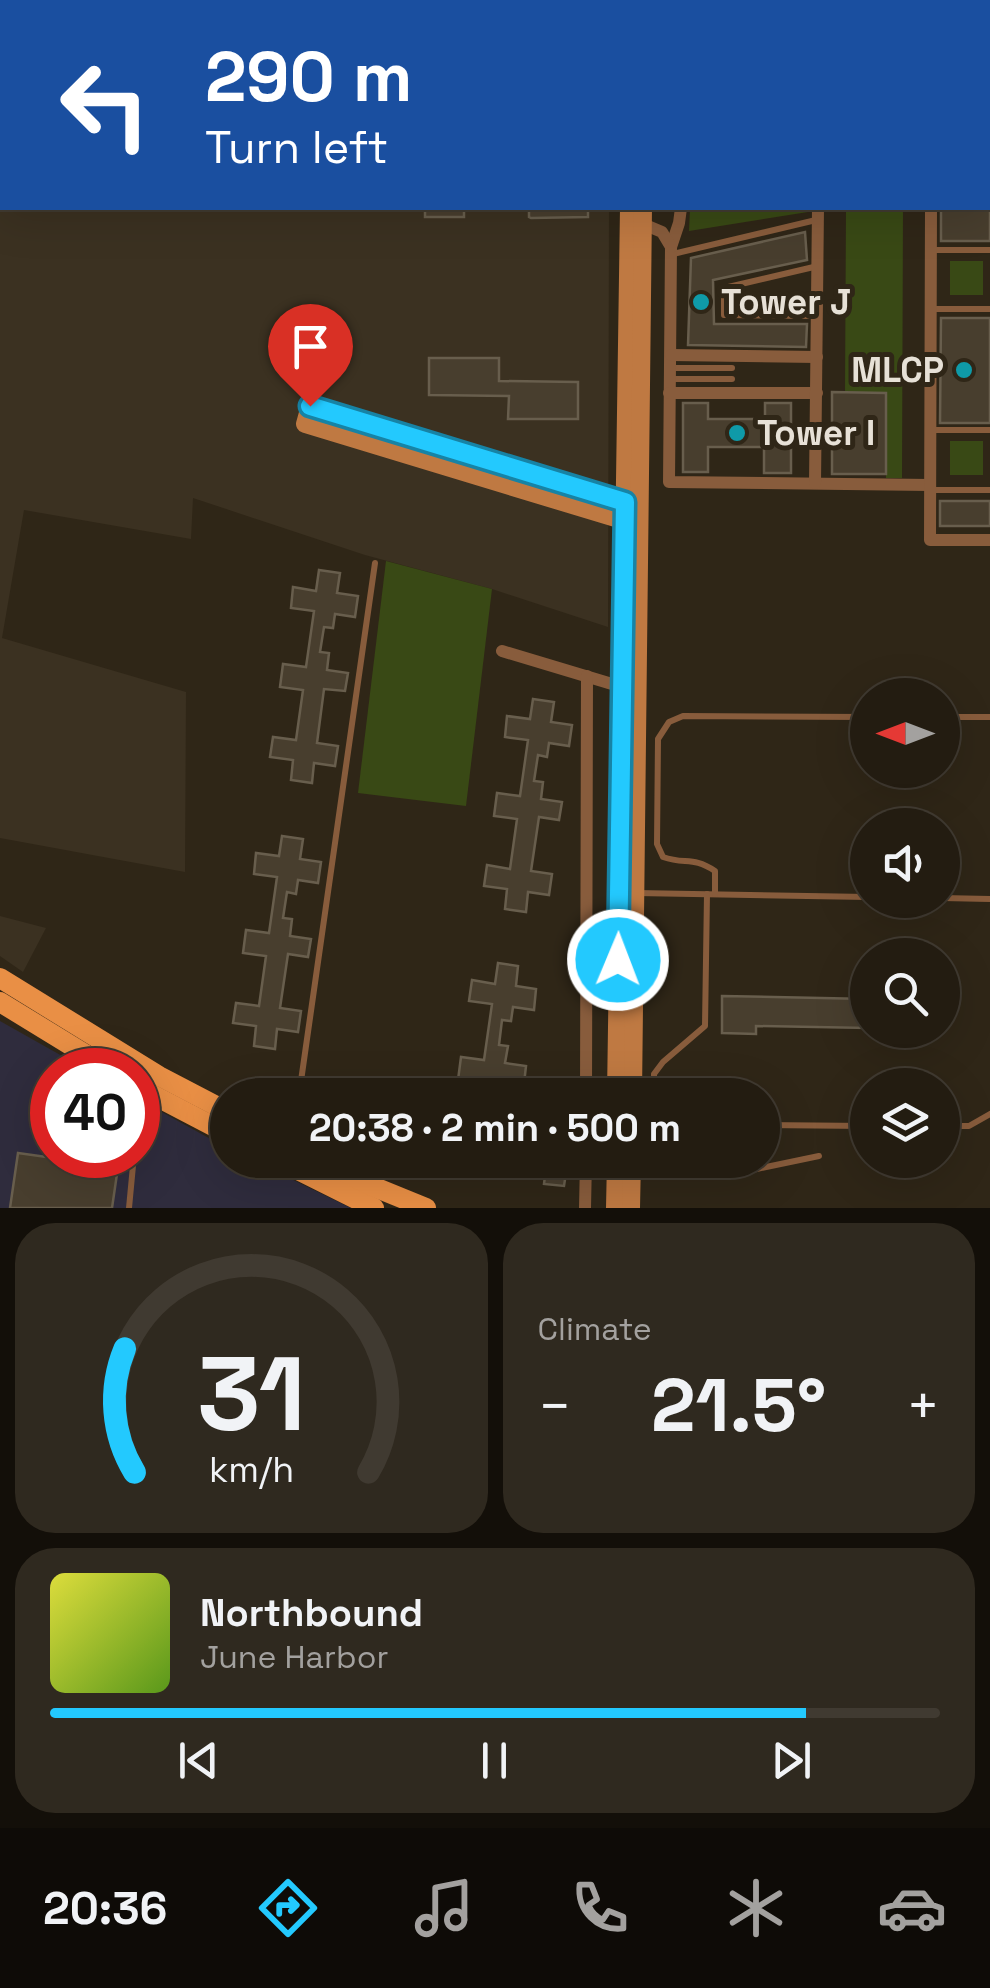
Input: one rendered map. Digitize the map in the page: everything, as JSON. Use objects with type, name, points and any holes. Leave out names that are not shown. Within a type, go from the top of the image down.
[{"type":"main road","points":[[0,978],[97,1048]]},
{"type":"main road","points":[[0,1002],[75,1048]]},
{"type":"main road","points":[[160,1089],[210,1106]]},
{"type":"main road","points":[[160,1092],[210,1123]]},
{"type":"main road","points":[[314,1178],[374,1208]]},
{"type":"main road","points":[[356,1178],[426,1208]]},
{"type":"street","points":[[629,210],[622,687],[633,1078]]},
{"type":"street","points":[[681,210],[672,250],[669,482],[930,488]]},
{"type":"street","points":[[930,210],[930,540],[990,540]]},
{"type":"street","points":[[816,483],[818,214]]},
{"type":"street","points":[[643,216],[662,232],[672,250]]},
{"type":"street","points":[[617,1078],[628,893],[643,216]]},
{"type":"street","points":[[670,374],[817,356]]},
{"type":"street","points":[[670,374],[816,393]]},
{"type":"street","points":[[624,522],[308,415],[625,502]]},
{"type":"street","points":[[502,650],[622,687]]},
{"type":"street","points":[[586,676],[586,1078]]},
{"type":"street","points":[[586,1178],[586,1208]]},
{"type":"street","points":[[615,1208],[616,1178]]},
{"type":"street","points":[[632,1178],[632,1208]]},
{"type":"lane","points":[[672,250],[818,214]]},
{"type":"lane","points":[[930,250],[990,250]]},
{"type":"lane","points":[[817,316],[724,315],[724,288],[818,266]]},
{"type":"lane","points":[[930,309],[990,309]]},
{"type":"lane","points":[[670,374],[732,368]]},
{"type":"lane","points":[[670,374],[732,379]]},
{"type":"lane","points":[[930,430],[990,430]]},
{"type":"lane","points":[[930,488],[990,490]]},
{"type":"lane","points":[[301,1078],[375,563]]},
{"type":"lane","points":[[654,1078],[663,1062],[705,1026],[715,871],[698,860],[674,861],[663,857],[657,844],[658,739],[669,722],[683,716],[850,717]]},
{"type":"lane","points":[[960,717],[990,717]]},
{"type":"lane","points":[[628,893],[850,897]]},
{"type":"lane","points":[[960,898],[990,899]]},
{"type":"lane","points":[[960,1126],[969,1126],[990,1114]]},
{"type":"lane","points":[[780,1125],[850,1126]]},
{"type":"lane","points":[[780,1164],[819,1156]]},
{"type":"lane","points":[[129,1208],[132,1178]]},
{"type":"shaded area","points":[[0,210],[609,210],[608,627],[492,589],[365,555],[193,498],[191,539],[24,510],[2,638],[186,692],[185,872],[0,838]]},
{"type":"shaded area","points":[[0,916],[46,928],[23,972],[0,956]]},
{"type":"shaded area","points":[[0,1021],[48,1048],[30,1048],[30,1178],[160,1178],[160,1111],[210,1139],[210,1178],[289,1178],[351,1208],[0,1208]]},
{"type":"green space","points":[[690,210],[808,210],[808,212],[689,231]]},
{"type":"green space","points":[[846,210],[903,210],[902,478],[886,478],[886,393],[845,392]]},
{"type":"green space","points":[[950,261],[983,261],[983,295],[950,295]]},
{"type":"green space","points":[[950,441],[983,441],[983,475],[950,475]]},
{"type":"green space","points":[[386,561],[492,589],[466,806],[358,793]]},
{"type":"building","points":[[425,210],[464,210],[464,217],[425,217]]},
{"type":"building","points":[[529,210],[588,210],[588,217],[529,217]]},
{"type":"building","points":[[941,210],[990,210],[990,241],[941,241]]},
{"type":"building","name":"Tower J","points":[[805,232],[807,260],[713,280],[714,324],[807,324],[806,347],[688,345],[691,258]]},
{"type":"building","points":[[941,318],[990,318],[990,423],[940,423]]},
{"type":"building","points":[[429,358],[499,358],[499,381],[578,382],[578,419],[508,419],[509,396],[429,395]]},
{"type":"building","points":[[832,392],[886,393],[886,474],[832,474]]},
{"type":"building","name":"Tower I","points":[[683,403],[708,403],[708,419],[765,419],[765,403],[791,403],[791,473],[764,473],[764,447],[708,447],[708,472],[683,472]]},
{"type":"building","points":[[940,501],[990,501],[990,526],[940,526]]},
{"type":"building","points":[[319,570],[340,573],[337,593],[358,596],[355,617],[335,614],[333,628],[324,627],[320,652],[329,653],[327,670],[348,673],[345,691],[324,689],[317,743],[338,746],[335,766],[314,763],[312,783],[291,780],[293,760],[270,757],[273,737],[296,740],[303,690],[280,687],[283,664],[306,667],[314,611],[291,608],[293,587],[316,591]]},
{"type":"building","points":[[533,699],[554,702],[551,722],[572,725],[569,746],[549,743],[547,757],[538,755],[534,781],[543,782],[541,799],[562,802],[559,820],[539,817],[531,871],[552,874],[549,895],[528,892],[526,912],[505,909],[507,889],[484,886],[487,865],[510,869],[517,819],[494,816],[497,793],[520,796],[528,740],[505,737],[507,716],[530,719]]},
{"type":"building","points":[[282,836],[303,839],[300,859],[321,862],[318,883],[298,880],[296,894],[287,892],[283,918],[292,919],[290,936],[311,939],[308,957],[288,954],[280,1008],[301,1011],[298,1032],[277,1029],[275,1049],[254,1046],[256,1026],[233,1023],[236,1003],[259,1006],[266,956],[243,953],[246,930],[269,933],[277,877],[254,874],[256,853],[279,856]]},
{"type":"building","points":[[498,963],[518,966],[516,986],[536,989],[534,1010],[513,1007],[511,1021],[502,1020],[499,1045],[508,1046],[505,1063],[526,1066],[525,1078],[458,1078],[461,1057],[484,1060],[492,1004],[469,1001],[472,980],[495,984]]},
{"type":"building","points":[[722,996],[850,999],[850,1028],[756,1026],[756,1034],[722,1033]]},
{"type":"building","points":[[18,1153],[30,1155],[30,1178],[116,1178],[112,1208],[10,1208]]},
{"type":"building","points":[[545,1178],[565,1178],[564,1186],[544,1184]]},
{"type":"place","name":"Tower J","points":[[701,302]]},
{"type":"place","name":"MLCP","points":[[964,370]]},
{"type":"place","name":"Tower I","points":[[737,433]]},
{"type":"route","points":[[310,406],[625,502],[618,960]]}]
